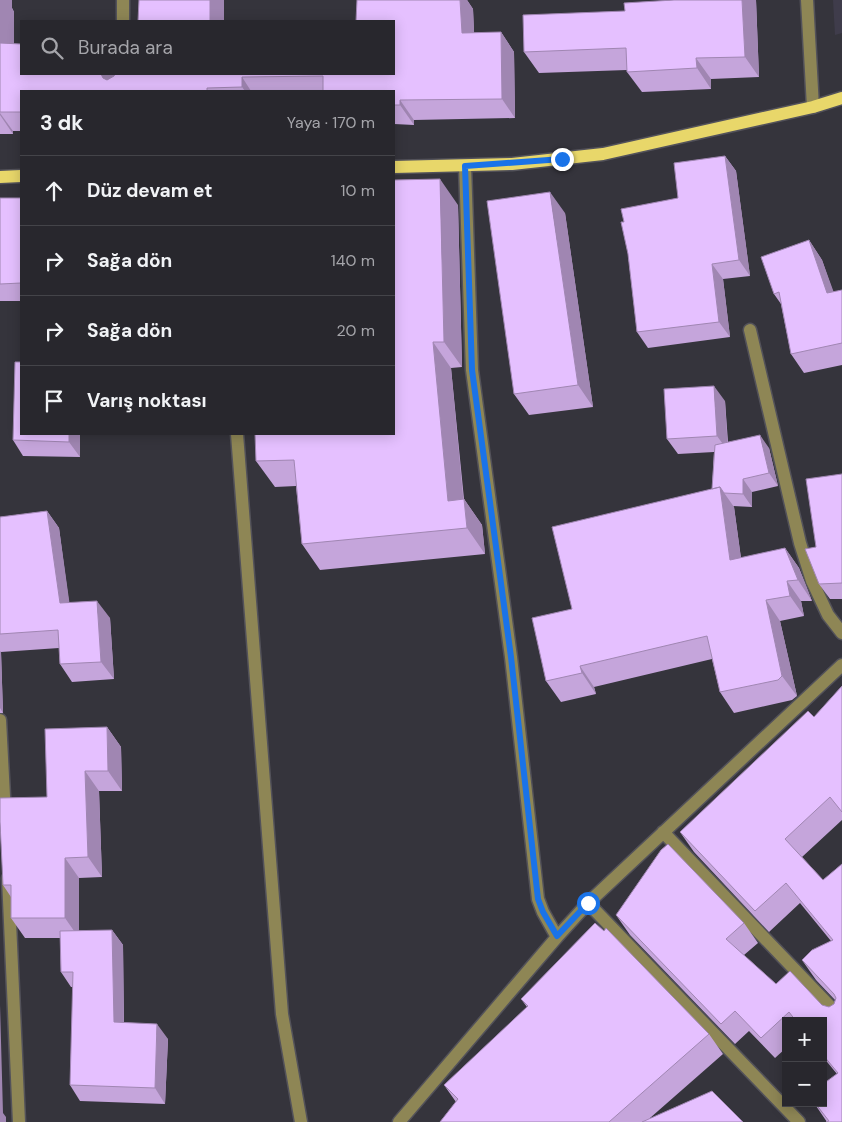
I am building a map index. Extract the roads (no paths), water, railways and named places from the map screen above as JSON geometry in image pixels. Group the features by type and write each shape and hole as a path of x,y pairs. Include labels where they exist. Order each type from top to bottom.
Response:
{"main road":[{"path":"395,167 512,164 604,154 813,107 842,98"},
{"path":"0,177 20,176"}],"street":[{"path":"123,0 123,20"},
{"path":"806,0 813,107"},
{"path":"465,166 472,370 511,657 538,899 557,936"},
{"path":"750,330 800,543 812,581 828,615 842,633"},
{"path":"237,435 282,1014 301,1122"},
{"path":"399,1122 557,936 588,903 842,665"},
{"path":"0,720 5,827"},
{"path":"663,832 842,1019"},
{"path":"7,866 19,1122"},
{"path":"588,903 799,1122"}]}
